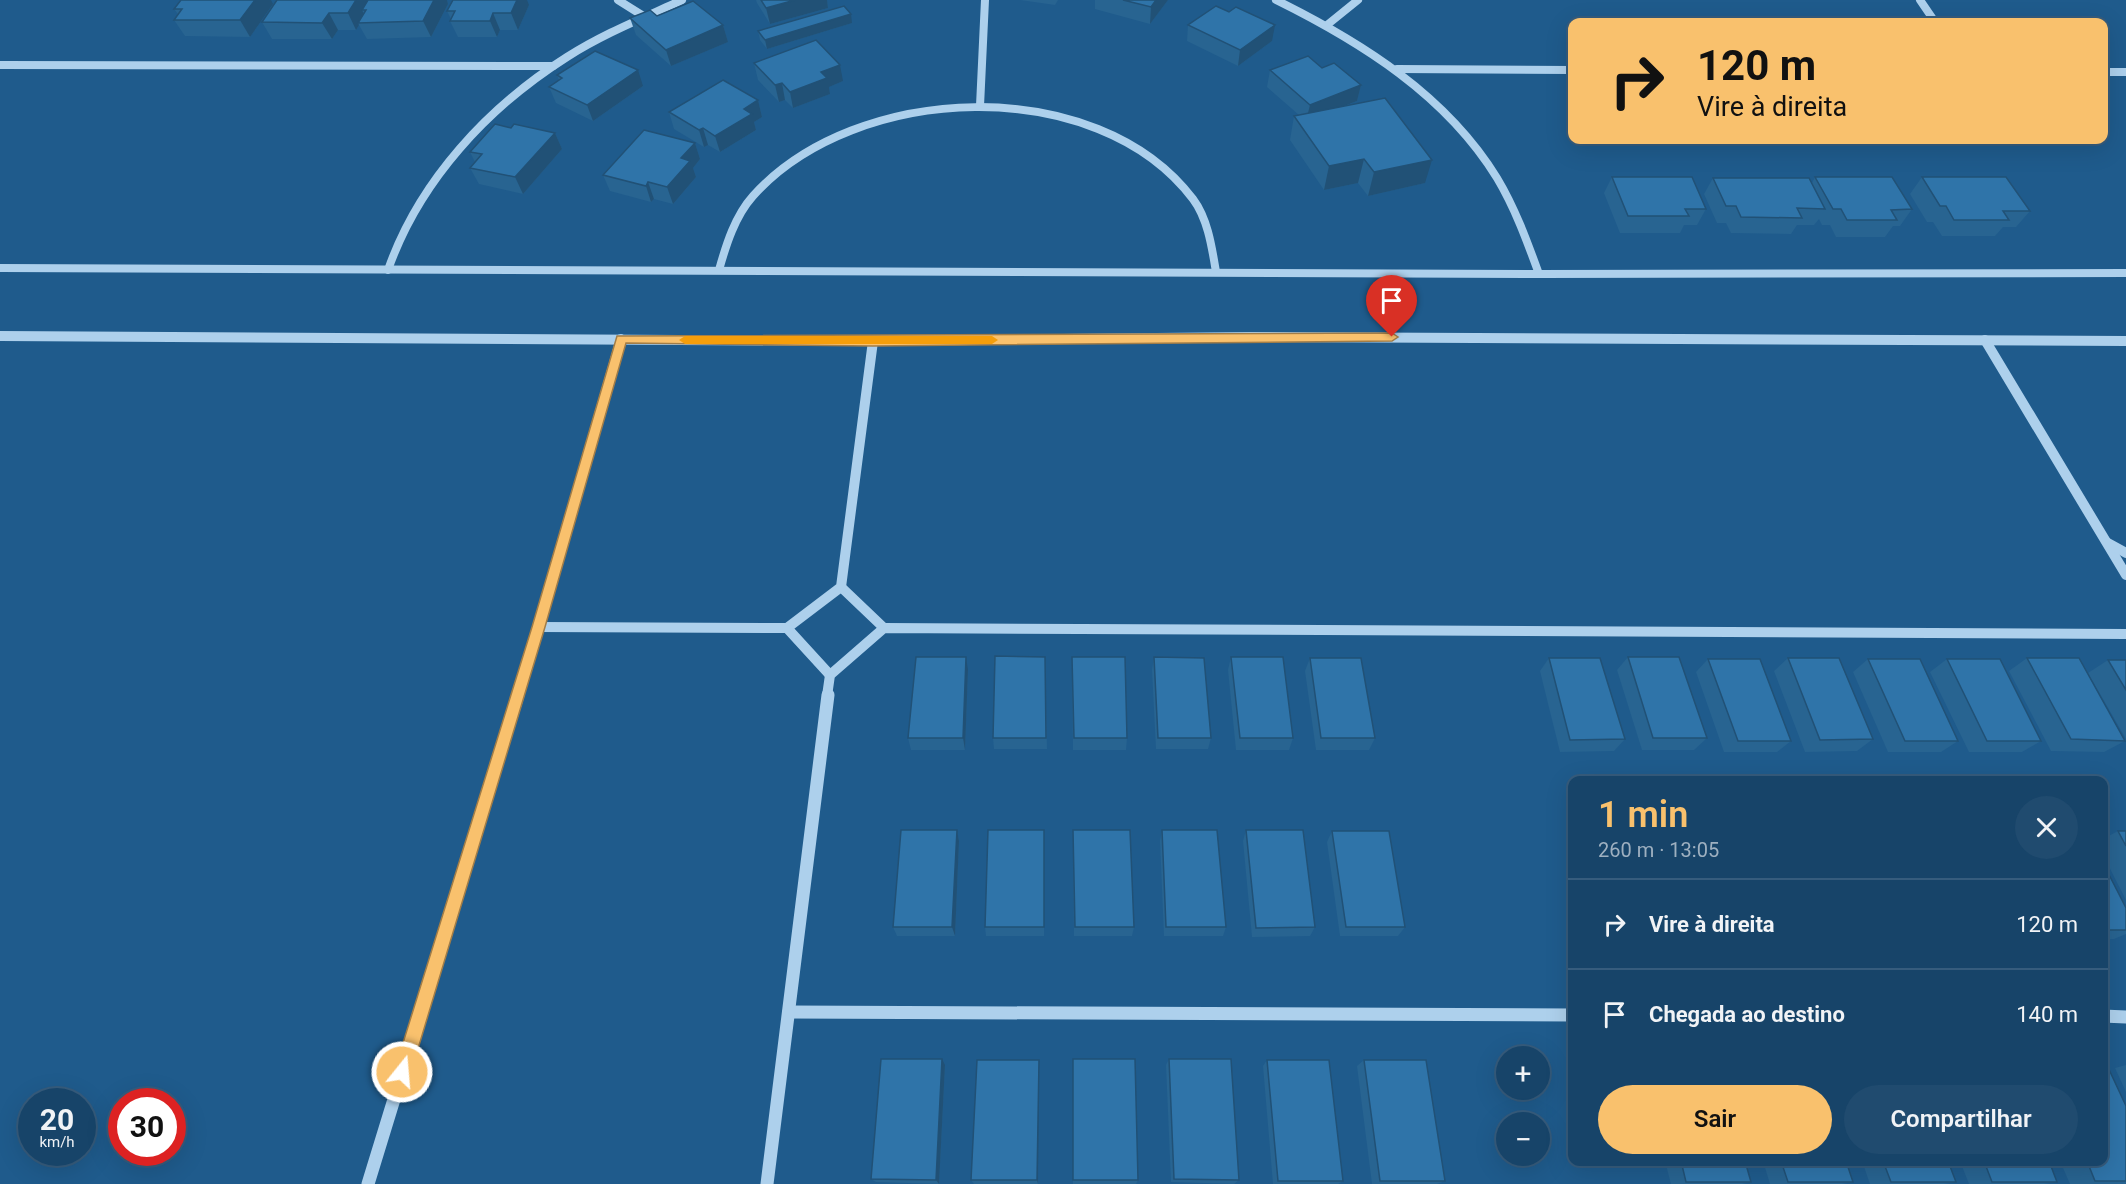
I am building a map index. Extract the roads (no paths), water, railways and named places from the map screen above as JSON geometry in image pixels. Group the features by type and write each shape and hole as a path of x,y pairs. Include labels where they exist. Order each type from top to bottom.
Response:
{"street":[{"path":"618,0 645,17"},
{"path":"388,270 405,227 444,167 494,114 553,66 617,30 682,0"},
{"path":"980,106 985,0"},
{"path":"1276,0 1327,25 1397,69 1451,118 1490,168 1520,224 1539,274"},
{"path":"1327,25 1358,0"},
{"path":"1920,0 1932,18"},
{"path":"0,65 553,66"},
{"path":"1397,69 1568,70"},
{"path":"2123,72 2126,80"},
{"path":"719,270 736,220 754,195 777,172 804,152 835,136 878,120 942,108 980,106 1045,113 1088,124 1120,138 1148,155 1173,175 1192,198 1205,222 1216,272"},
{"path":"0,268 1539,274 2126,273"},
{"path":"0,336 873,341 1250,337 2126,341"},
{"path":"368,1184 538,627 621,339"},
{"path":"1985,340 2126,574"},
{"path":"538,627 787,628 842,587 873,341"},
{"path":"2108,543 2126,553"},
{"path":"842,587 884,628"},
{"path":"787,628 831,675"},
{"path":"767,1184 831,675 884,628 2126,634"},
{"path":"789,1012 1568,1015"},
{"path":"2108,1017 2126,1017"}]}
